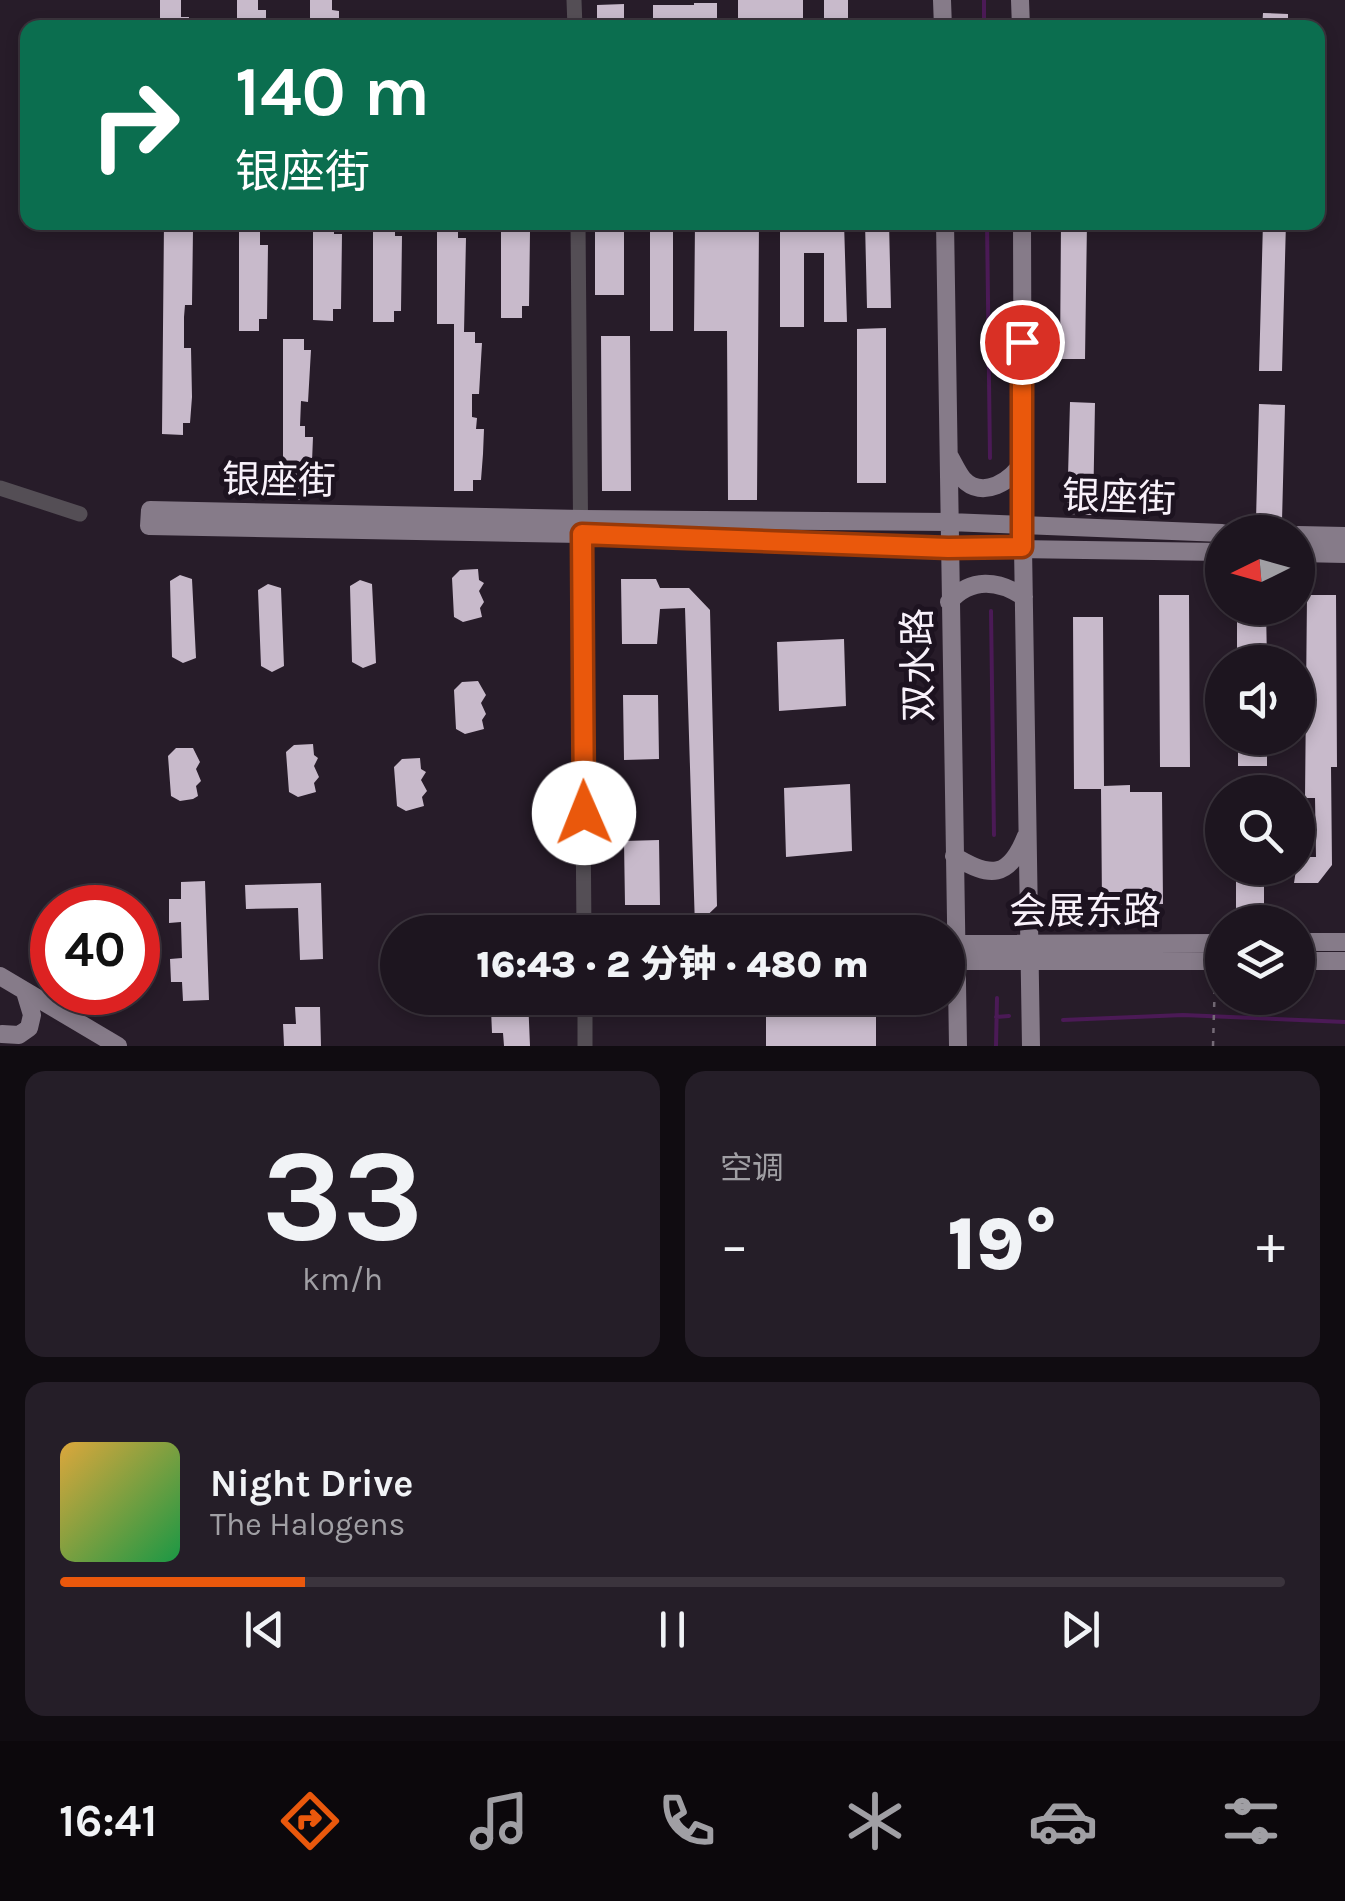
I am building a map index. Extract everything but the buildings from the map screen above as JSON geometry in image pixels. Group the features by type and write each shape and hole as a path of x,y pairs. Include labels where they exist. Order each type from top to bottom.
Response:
{"main road":[{"name":"双水路","path":"945,230 953,915"},
{"path":"1022,230 1022,547 1031,1046"},
{"path":"948,453 964,481 978,488 998,486 1016,474 1023,460"},
{"name":"银座街","path":"1205,531 949,522 582,527 149,526 150,510 582,527 948,548 1205,552"},
{"path":"1315,535 1345,536"},
{"path":"1315,553 1345,554"},
{"path":"949,602 959,590 973,583 1004,584 1024,597"},
{"path":"954,856 985,873 1002,870 1015,860 1030,827"},
{"path":"1315,942 1345,942"},
{"name":"会展东路","path":"965,952 1205,944"},
{"name":"会展东路","path":"1030,952 1205,960"},
{"path":"1315,961 1345,961"},
{"path":"965,978 983,966 1007,970 1021,980 1031,1001"},
{"path":"0,976 94,1039 118,1046"},
{"path":"1,1033 18,1035 29,1028 32,1015 25,992"},
{"name":"双水路","path":"958,1015 958,1046"},
{"path":"1,1033 18,1046"}],"street":[{"path":"578,230 584,915"},
{"path":"0,488 80,514"},
{"path":"585,1015 585,1046"}],"path":[{"path":"1213,1046 1214,1015"}],"waterway":[{"path":"984,0 984,20"},
{"path":"987,230 990,458"},
{"path":"991,611 994,835"},
{"path":"996,1046 997,998"},
{"path":"1063,1020 1183,1015 1345,1022"},
{"path":"996,1017 1009,1016"}],"route":[{"path":"584,813 582,534 948,548 1022,547 1022,342"}]}
